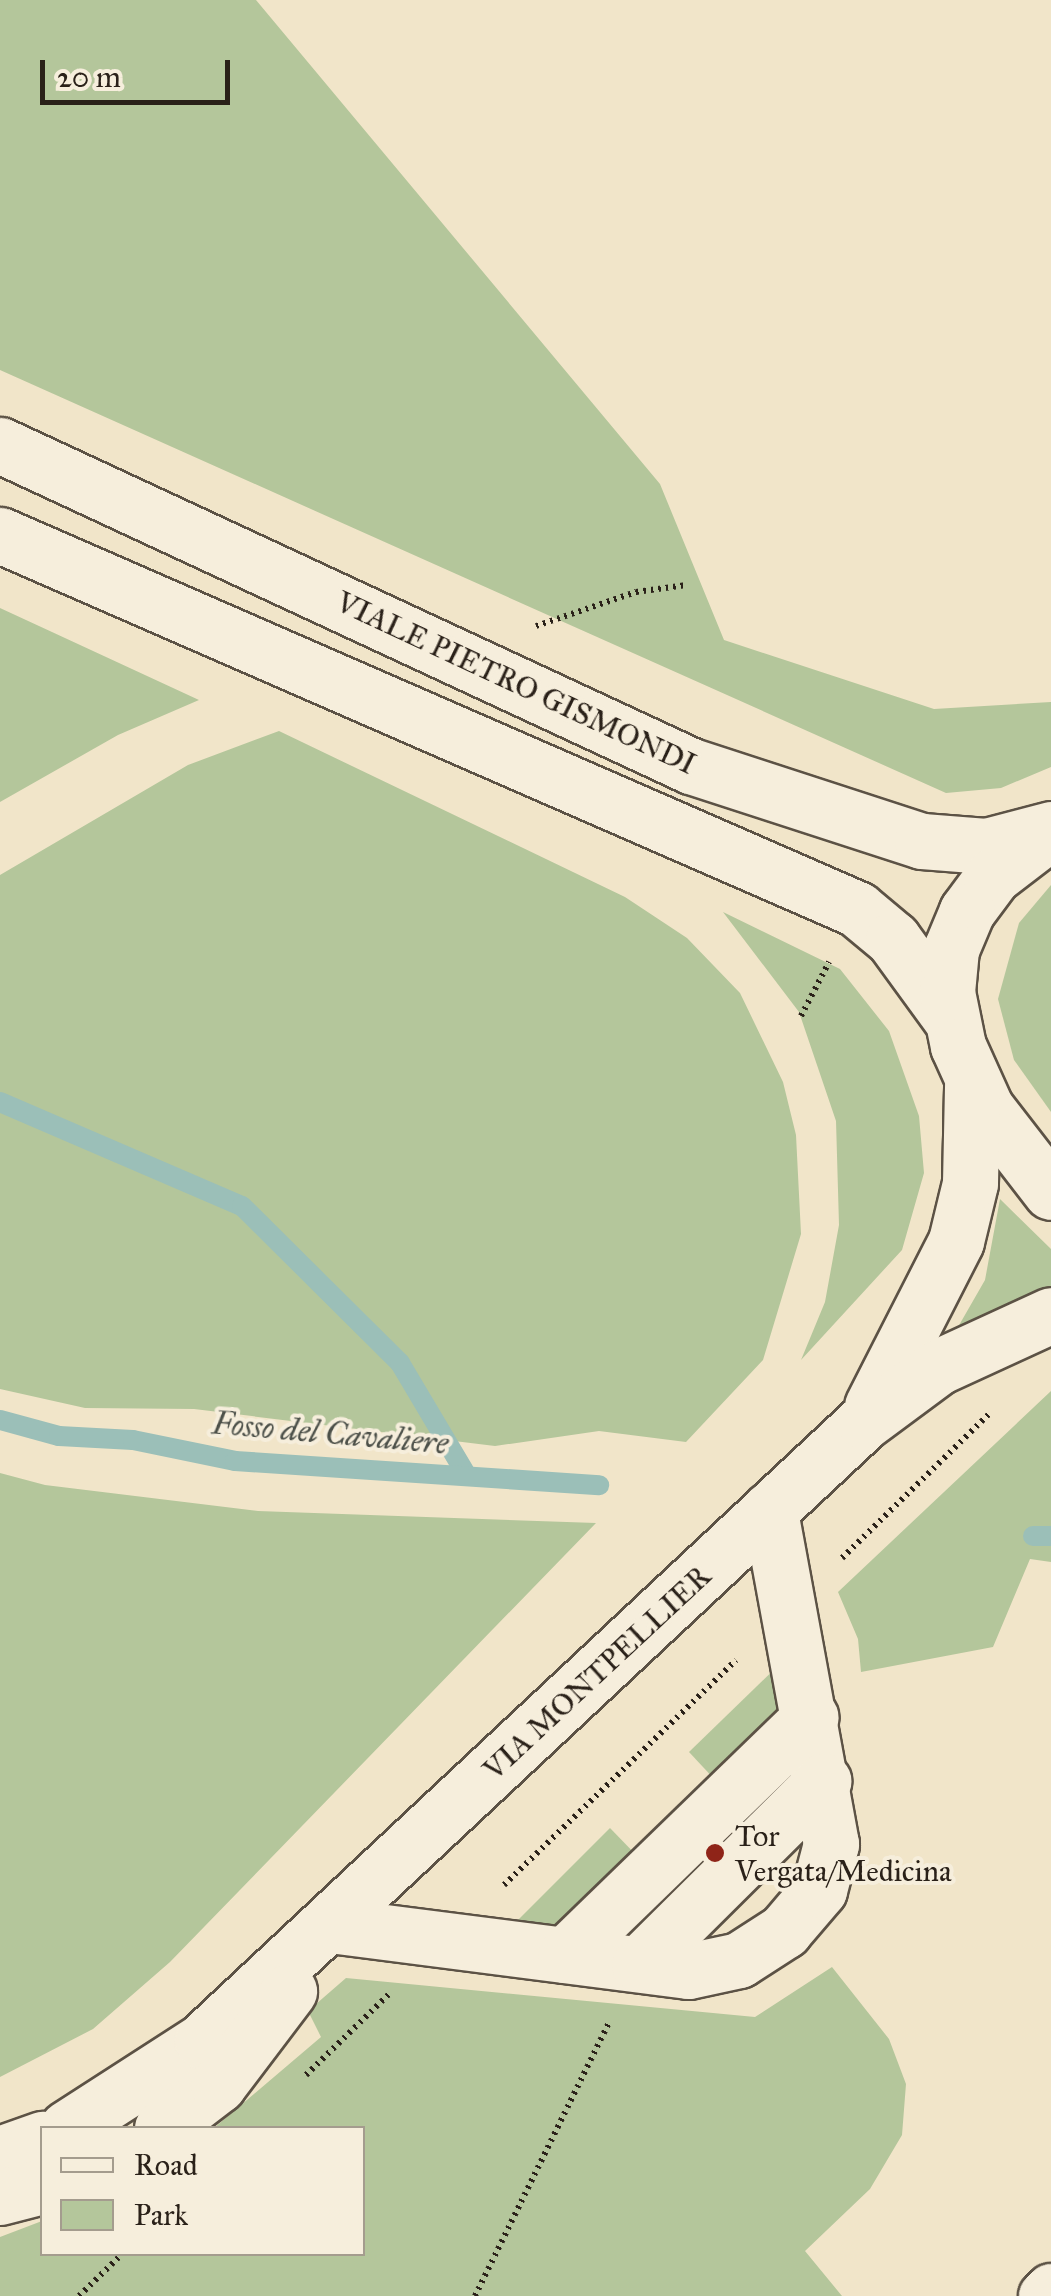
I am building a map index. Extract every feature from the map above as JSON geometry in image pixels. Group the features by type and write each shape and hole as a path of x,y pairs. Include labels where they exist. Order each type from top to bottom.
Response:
{"street":[{"name":"VIALE PIETRO GISMONDI","path":"0,445 691,766 922,841 986,846 1051,831"},
{"path":"0,534 857,909 902,950 949,1016 972,1082 1003,1134 1051,1192"},
{"path":"949,1016 947,968 967,911 993,876 1051,831"},
{"name":"VIA MONTPELLIER","path":"864,1422 956,1241 970,1182 972,1082"},
{"name":"VIA MONTPELLIER","path":"70,2126 202,2040 330,1925 864,1422 938,1367 1051,1315"},
{"path":"330,1925 712,1970 760,1950 806,1910 829,1864 822,1782 770,1510"},
{"path":"566,1955 812,1717"},
{"path":"632,1963 822,1782"},
{"name":"VIA MONTPELLIER","path":"164,2126 240,2060 330,1925"},
{"path":"0,2154 40,2141"},
{"path":"0,2196 40,2186"}],"path":[{"path":"525,630 636,592 688,585"},
{"path":"801,1016 830,961"},
{"path":"300,2081 446,1939"},
{"path":"475,2296 611,2019 632,1963"},
{"path":"79,2296 120,2256"}],"green space":[{"path":"0,0 256,0 660,484 724,640 934,709 1051,702 1051,767 1001,788 946,793 0,370"},
{"path":"0,608 199,700 118,735 0,802"},
{"path":"279,731 625,897 687,938 740,993 783,1082 796,1135 801,1234 763,1360 686,1442 599,1431 495,1446 194,1409 85,1408 0,1389 0,875 188,765"},
{"path":"1051,885 1051,1112 1014,1060 998,999 1019,923"},
{"path":"723,912 840,969 889,1031 919,1116 924,1173 902,1250 801,1360 825,1302 839,1225 836,1121 799,1012"},
{"path":"1000,1199 1051,1249 1051,1292 991,1311 954,1334 985,1280"},
{"path":"1051,1391 1051,1562 1030,1559 993,1647 861,1672 858,1639 838,1592"},
{"path":"0,1473 45,1485 258,1511 596,1523 170,1962 93,2029 0,2077"},
{"path":"784,1660 777,1720 717,1782 689,1752"},
{"path":"610,1828 640,1859 575,1916 551,1927 516,1922"},
{"path":"832,1967 889,2039 906,2084 902,2135 870,2189 805,2251 842,2296 0,2296 0,2237 40,2222 40,2256 365,2256 365,2126 216,2126 321,2037 308,2011 346,1978 755,2017"}],"waterway":[{"path":"0,1102 242,1206 400,1363 467,1476"},
{"name":"Fosso del Cavaliere","path":"0,1420 59,1436 133,1440 235,1461 599,1485"},
{"name":"Fosso del Cavaliere","path":"1033,1536 1051,1536"}],"place":[{"name":"Tor Vergata/Medicina","path":"715,1853"}]}
